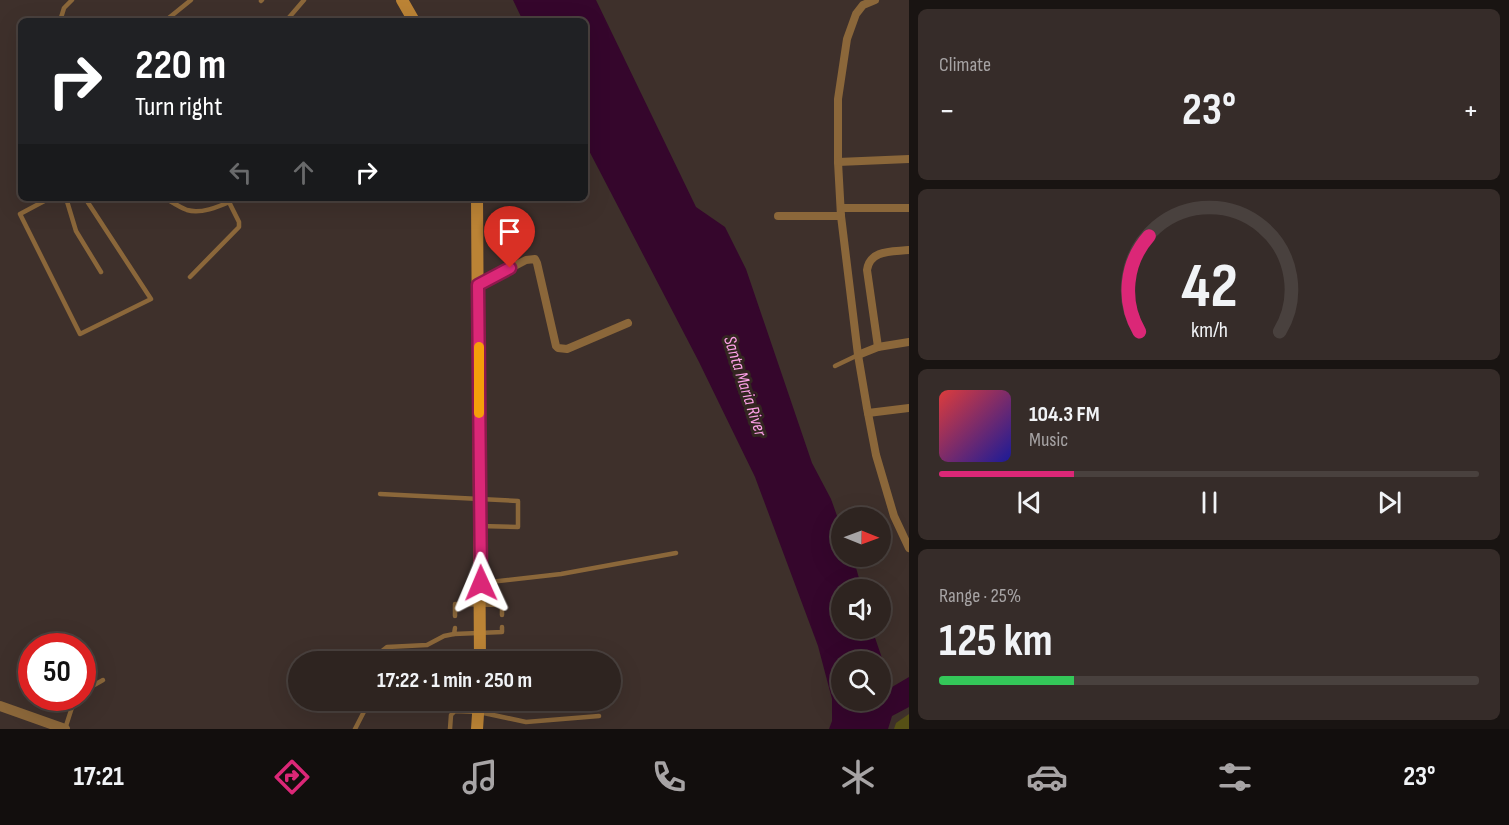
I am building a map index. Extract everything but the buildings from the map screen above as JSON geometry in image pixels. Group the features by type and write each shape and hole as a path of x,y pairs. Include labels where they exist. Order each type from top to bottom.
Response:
{"main road":[{"path":"402,0 412,18"},
{"path":"477,201 480,651"},
{"path":"477,729 479,711"}],"street":[{"path":"875,0 863,5 856,14 848,39 838,99 841,212 858,355 876,455 894,516 909,548"},
{"path":"838,162 909,159"},
{"path":"778,216 909,208"},
{"path":"878,347 867,270 868,262 873,256 879,254 909,250"},
{"path":"478,285 526,260 535,259 558,348 567,349 628,323"},
{"path":"858,355 878,347 909,342"},
{"path":"868,413 909,408"},
{"path":"0,706 65,729"}],"lane":[{"path":"61,18 64,8 72,0"},
{"path":"169,18 190,0"},
{"path":"289,18 303,1"},
{"path":"44,201 20,214 80,334 151,299 87,201"},
{"path":"67,201 76,231 101,272"},
{"path":"170,201 186,210 195,211 229,202 239,222 237,230 190,277"},
{"path":"835,366 858,355"},
{"path":"380,494 518,501 518,527 480,526"},
{"path":"481,583 561,574 676,553"},
{"path":"455,616 455,604 502,605 502,615"},
{"path":"382,651 384,648 427,645 454,631 502,632 502,627"},
{"path":"96,685 103,681"},
{"path":"65,729 71,711"},
{"path":"355,729 364,711"},
{"path":"450,729 453,712 457,711"},
{"path":"494,711 526,722 599,716"}],"shaded area":[{"path":"909,714 909,729 894,729 896,723"}],"water":[{"name":"Santa Maria River","path":"513,0 596,0 696,207 725,227 746,269 812,463 834,507 831,507 831,567 856,567 859,579 831,579 831,639 875,639 880,651 831,651 831,695 818,646 755,477 699,362 588,149 588,18 522,18"},
{"path":"909,677 909,707 892,716 888,729 829,729 832,711 891,711 891,684 892,687"}],"slow traffic":[{"path":"479,347 479,413"}],"route":[{"path":"481,583 478,285 510,268"}]}
